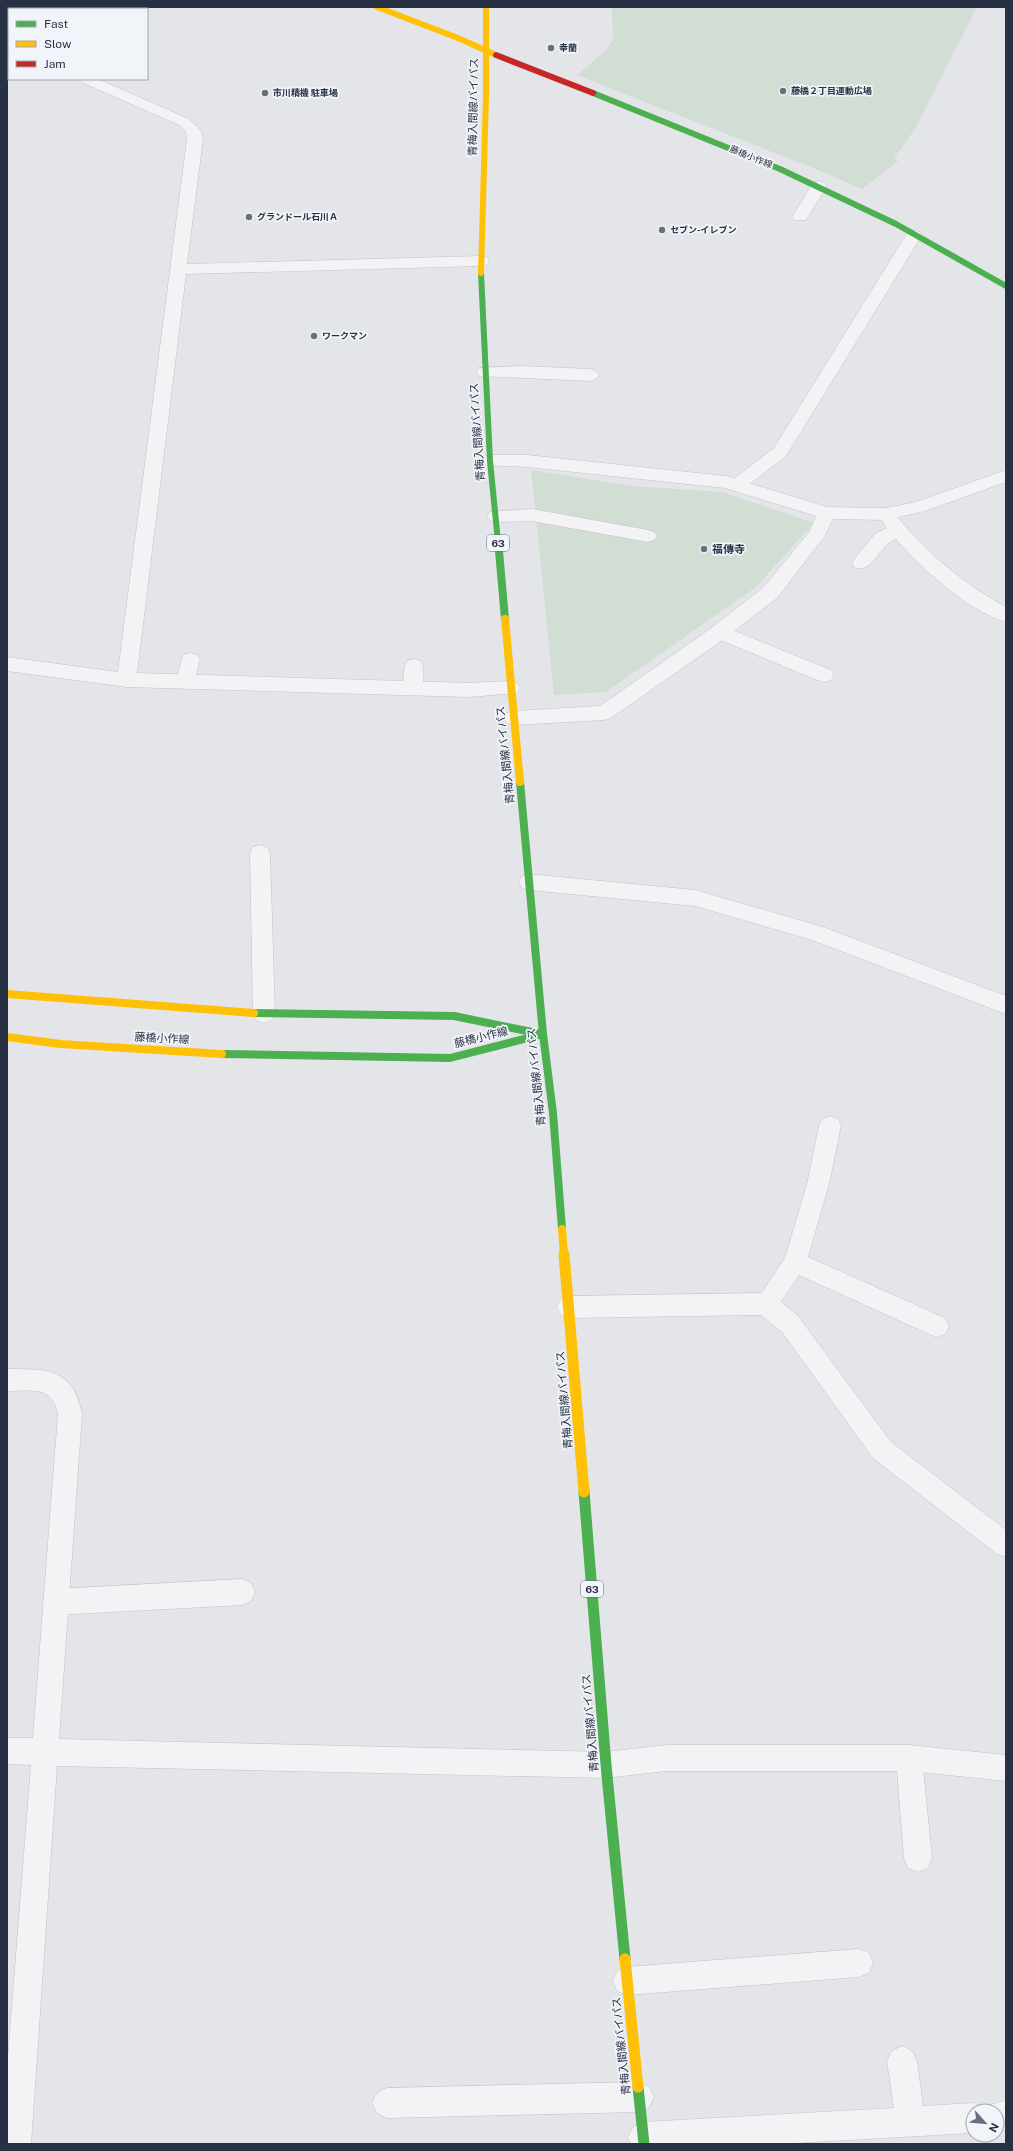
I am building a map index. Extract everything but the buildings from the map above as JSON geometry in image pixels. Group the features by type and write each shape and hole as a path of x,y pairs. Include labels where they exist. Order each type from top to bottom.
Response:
{"main road":[{"name":"藤橋小作線","path":"377,7 534,72 675,126 819,186 914,235 1006,286"},
{"name":"青梅入間線バイパス","path":"486,7 481,262 490,461 543,1034 553,1113 606,1765 643,2140"},
{"name":"藤橋小作線","path":"7,994 264,1014 454,1016 543,1034"},
{"name":"藤橋小作線","path":"7,1037 61,1044 244,1055 450,1058 543,1034"}],"street":[{"path":"88,80 177,118 184,122 193,131 195,139 128,680"},
{"path":"800,217 819,186"},
{"path":"737,485 759,470 780,452 914,235"},
{"path":"180,269 481,262"},
{"path":"485,372 522,371 590,375"},
{"path":"490,461 527,461 737,485 826,513 886,514 919,507 1006,476"},
{"path":"514,718 604,713 720,632 770,593 818,533 826,513"},
{"path":"886,514 926,562 951,582 1006,615"},
{"path":"496,516 532,515 648,536"},
{"path":"861,563 882,537 899,531"},
{"path":"720,632 824,675"},
{"path":"186,682 190,660"},
{"path":"7,664 128,680 469,690 510,688"},
{"path":"412,688 414,666"},
{"path":"260,853 264,1014"},
{"path":"529,882 695,898 816,933 1006,1005"},
{"path":"766,1304 796,1262 818,1184 830,1126"},
{"path":"796,1262 937,1326"},
{"path":"569,1307 766,1304 790,1324 882,1450 1006,1545"},
{"path":"7,1380 46,1381 58,1388 68,1399 70,1414 16,2144"},
{"path":"56,1602 242,1592"},
{"path":"7,1751 606,1765 666,1758 909,1758 1006,1768"},
{"path":"909,1758 918,1858"},
{"path":"627,1981 859,1963"},
{"path":"902,2061 910,2122"},
{"path":"387,2103 639,2097"},
{"path":"643,2140 965,2119"}],"shaded area":[{"name":"藤橋２丁目運動広場","path":"612,7 977,7 915,129 894,158 898,161 862,189 818,170 577,75 606,50 613,41"},
{"path":"531,470 631,486 722,492 814,523 756,587 606,692 554,695"}],"traffic: fast":[{"path":"593,93 780,169 896,224 1006,286"},
{"path":"481,273 490,461 505,619"},
{"path":"520,782 543,1034 553,1113 562,1229"},
{"path":"254,1013 454,1016 537,1033"},
{"path":"222,1054 450,1058 543,1034"},
{"path":"584,1492 606,1765 625,1959"},
{"path":"638,2087 644,2144"}],"traffic: slow":[{"path":"377,7 458,38 496,55"},
{"path":"481,273 486,96 486,7"},
{"path":"505,619 520,782"},
{"path":"7,994 254,1013"},
{"path":"7,1037 61,1044 222,1054"},
{"path":"562,1229 584,1492"},
{"path":"625,1959 638,2087"}],"traffic: jam":[{"path":"496,55 593,93"}],"place":[{"name":"幸蘭","path":"551,48"},
{"name":"藤橋２丁目運動広場","path":"783,91"},
{"name":"市川精機 駐車場","path":"265,93"},
{"name":"グランドール石川Ａ","path":"249,217"},
{"name":"セブン-イレブン","path":"662,230"},
{"name":"ワークマン","path":"314,336"},
{"name":"福傳寺","path":"704,549"}]}
